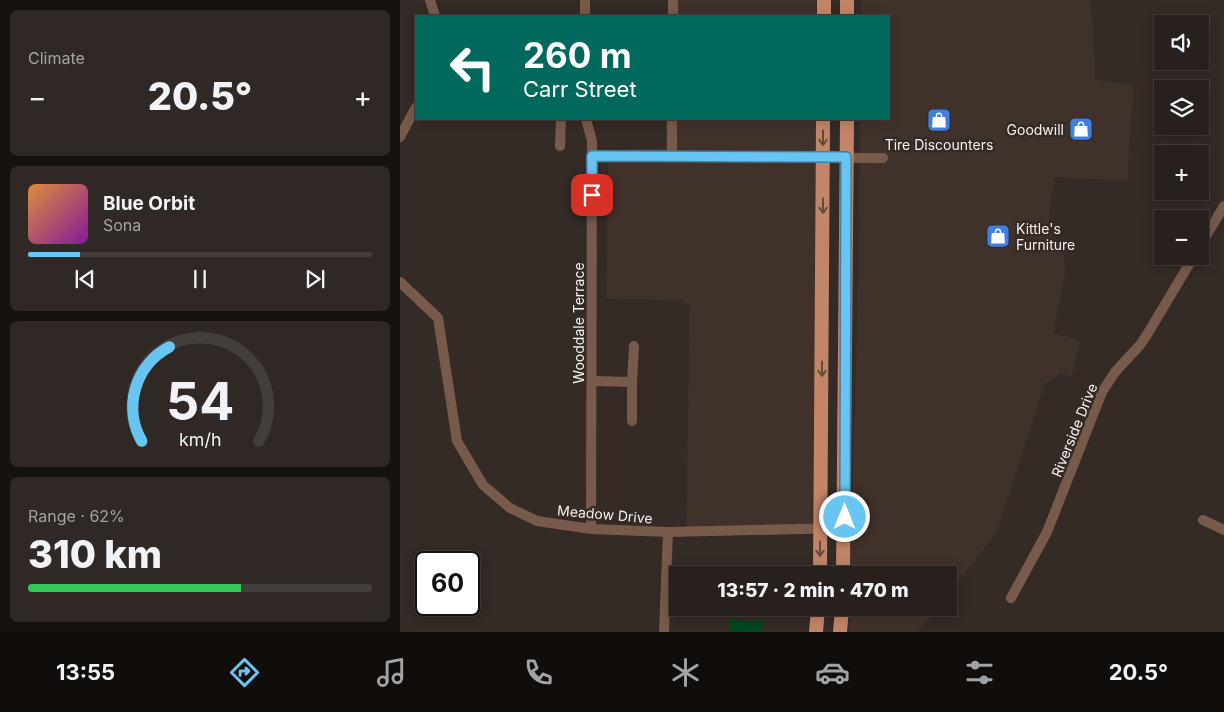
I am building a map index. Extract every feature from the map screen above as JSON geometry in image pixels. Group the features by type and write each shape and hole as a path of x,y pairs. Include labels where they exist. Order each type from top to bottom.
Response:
{"main road":[{"path":"824,0 824,15"},
{"path":"847,0 847,15"},
{"path":"820,566 823,120"},
{"path":"844,566 846,120"},
{"path":"816,632 817,616"},
{"path":"840,632 841,616"}],"street":[{"path":"430,0 435,15"},
{"path":"585,0 585,15"},
{"path":"673,0 673,15"},
{"path":"400,137 415,109"},
{"path":"560,120 560,146"},
{"name":"Wooddale Terrace","path":"586,120 592,141 590,529"},
{"path":"672,120 672,157"},
{"path":"592,156 883,158"},
{"path":"1209,231 1224,206"},
{"name":"Riverside Drive","path":"1011,598 1047,532 1102,392 1115,372 1140,345 1189,265"},
{"name":"Meadow Drive","path":"400,282 438,318 457,441 483,485 510,508 537,521 590,529 668,532 845,528"},
{"path":"632,421 634,346"},
{"path":"592,381 632,382"},
{"path":"1203,520 1224,530"},
{"path":"664,632 668,532"}],"shaded area":[{"path":"668,0 816,0 816,15 667,15"},
{"path":"861,0 1091,0 1095,79 1134,84 1127,181 1054,177 1048,231 1061,244 1066,270 1053,333 1080,340 1072,376 1060,374 1045,383 997,532 957,583 957,566 850,566 859,256 860,120 890,120 890,15 861,15"},
{"path":"666,120 816,120 813,524 686,529 690,306 682,300 606,299 608,165 613,150 665,148"},
{"path":"850,616 931,616 918,632 849,632"}],"green space":[{"path":"730,620 763,621 762,632 729,632"}],"place":[{"name":"Tire Discounters","path":"939,120"},
{"name":"Goodwill","path":"1081,129"},
{"name":"Kittle's Furniture","path":"998,236"}],"route":[{"path":"592,195 592,156 846,157 845,517"}]}
